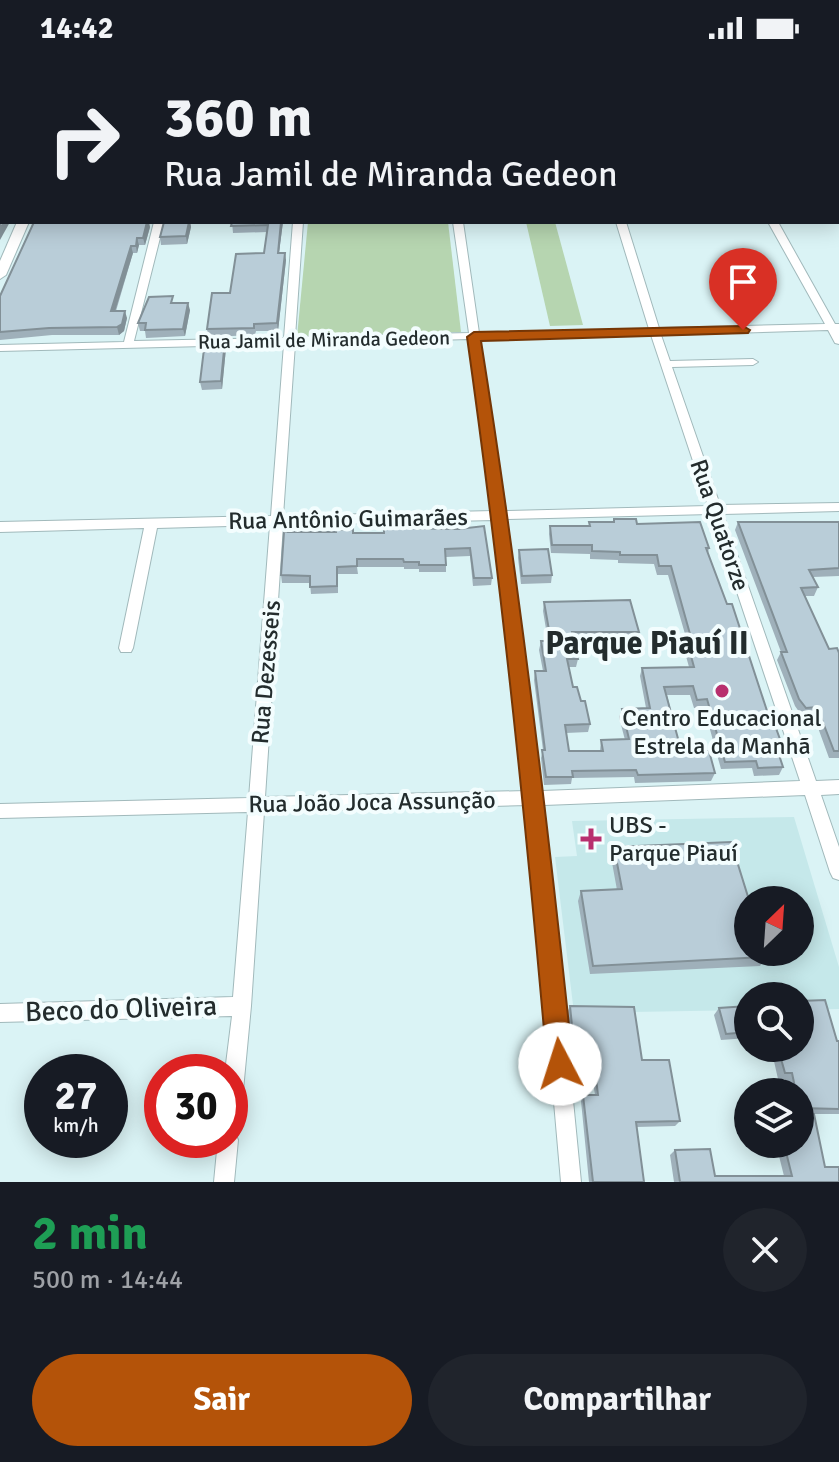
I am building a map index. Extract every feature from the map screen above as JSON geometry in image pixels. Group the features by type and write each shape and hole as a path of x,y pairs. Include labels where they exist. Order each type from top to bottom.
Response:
{"street":[{"path":"0,275 22,224"},
{"path":"128,345 158,224"},
{"name":"Rua Dezesseis","path":"237,1054 254,806 279,521 298,224"},
{"path":"458,224 500,516 535,798 571,1182"},
{"name":"Rua Quatorze","path":"622,224 665,364 813,788 839,872"},
{"path":"774,224 835,327 839,341"},
{"name":"Rua Jamil de Miranda Gedeon","path":"0,348 835,327"},
{"path":"665,364 753,362"},
{"name":"Rua Antônio Guimarães","path":"0,527 839,507"},
{"path":"126,648 151,524"},
{"name":"Rua João Joca Assunção","path":"0,811 839,787"},
{"name":"Beco do Oliveira","path":"0,1013 242,1006"},
{"path":"224,1182 226,1158"}],"shaded area":[{"path":"794,817 839,967 839,1009 814,1010 814,982 734,982 734,1010 574,1013 555,857 577,856 572,821"}],"green space":[{"path":"308,224 448,224 461,332 297,337"},
{"path":"526,224 556,224 583,325 550,326"}],"building":[{"path":"33,224 146,224 143,238 137,238 136,246 131,246 111,311 125,311 122,324 117,327 0,332 0,296"},
{"path":"163,224 189,224 186,236 160,237"},
{"path":"281,224 278,253 285,253 277,323 254,324 254,328 207,329 212,293 230,293 236,254 264,253 268,225 231,226"},
{"path":"173,296 171,303 188,303 183,329 145,330 146,323 138,323 149,297"},
{"path":"225,340 221,381 200,382 205,341"},
{"path":"614,519 636,519 637,524 700,522 709,548 706,548 727,604 732,604 770,720 773,720 781,742 775,743 783,767 758,768 756,761 725,762 707,699 697,700 693,686 664,687 680,746 688,746 689,751 709,751 715,773 638,775 636,770 572,771 573,777 546,777 535,671 546,671 541,641 551,641 544,602 630,600 639,632 572,632 578,659 567,659 573,687 577,687 581,701 585,701 590,724 565,725 569,751 603,751 601,740 629,739 622,709 650,708 642,668 694,667 685,634 690,634 671,566 659,566 657,555 592,551 592,545 552,545 550,526 590,526 589,522 614,522"},
{"path":"738,522 839,522 839,568 809,570 818,587 801,588 829,649 837,648 839,653 839,751 834,751 817,707 806,708 799,699 781,652 787,652"},
{"path":"484,526 492,578 474,578 470,548 445,549 446,565 419,565 419,562 404,562 403,559 357,559 357,566 337,567 337,586 310,587 310,576 281,575 284,532 353,529 353,533 384,533 384,528 459,529"},
{"path":"548,549 552,575 522,576 519,550"},
{"path":"731,842 745,886 734,886 734,959 593,966 581,891 622,889 614,847"},
{"path":"814,1000 825,1000 839,1041 839,1109 814,1108 814,1078 793,1078 792,1073 785,1073 782,1062 814,1062"},
{"path":"570,1006 634,1007 642,1060 669,1060 680,1121 636,1122 644,1182 593,1182 583,1095 598,1095 593,1055 575,1055"},
{"path":"734,1007 734,1033 726,1034 719,1008"},
{"path":"814,1114 825,1167 839,1167 839,1182 680,1182 675,1150 710,1149 715,1176 792,1176 788,1158 814,1158"}],"place":[{"name":"Centro Educacional Estrela da Manhã","path":"722,691"},
{"name":"UBS - Parque Piauí","path":"591,839"}],"district":[{"name":"Parque Piauí II","path":"647,643"}],"route":[{"path":"560,1064 535,798 474,337 743,330"}]}
